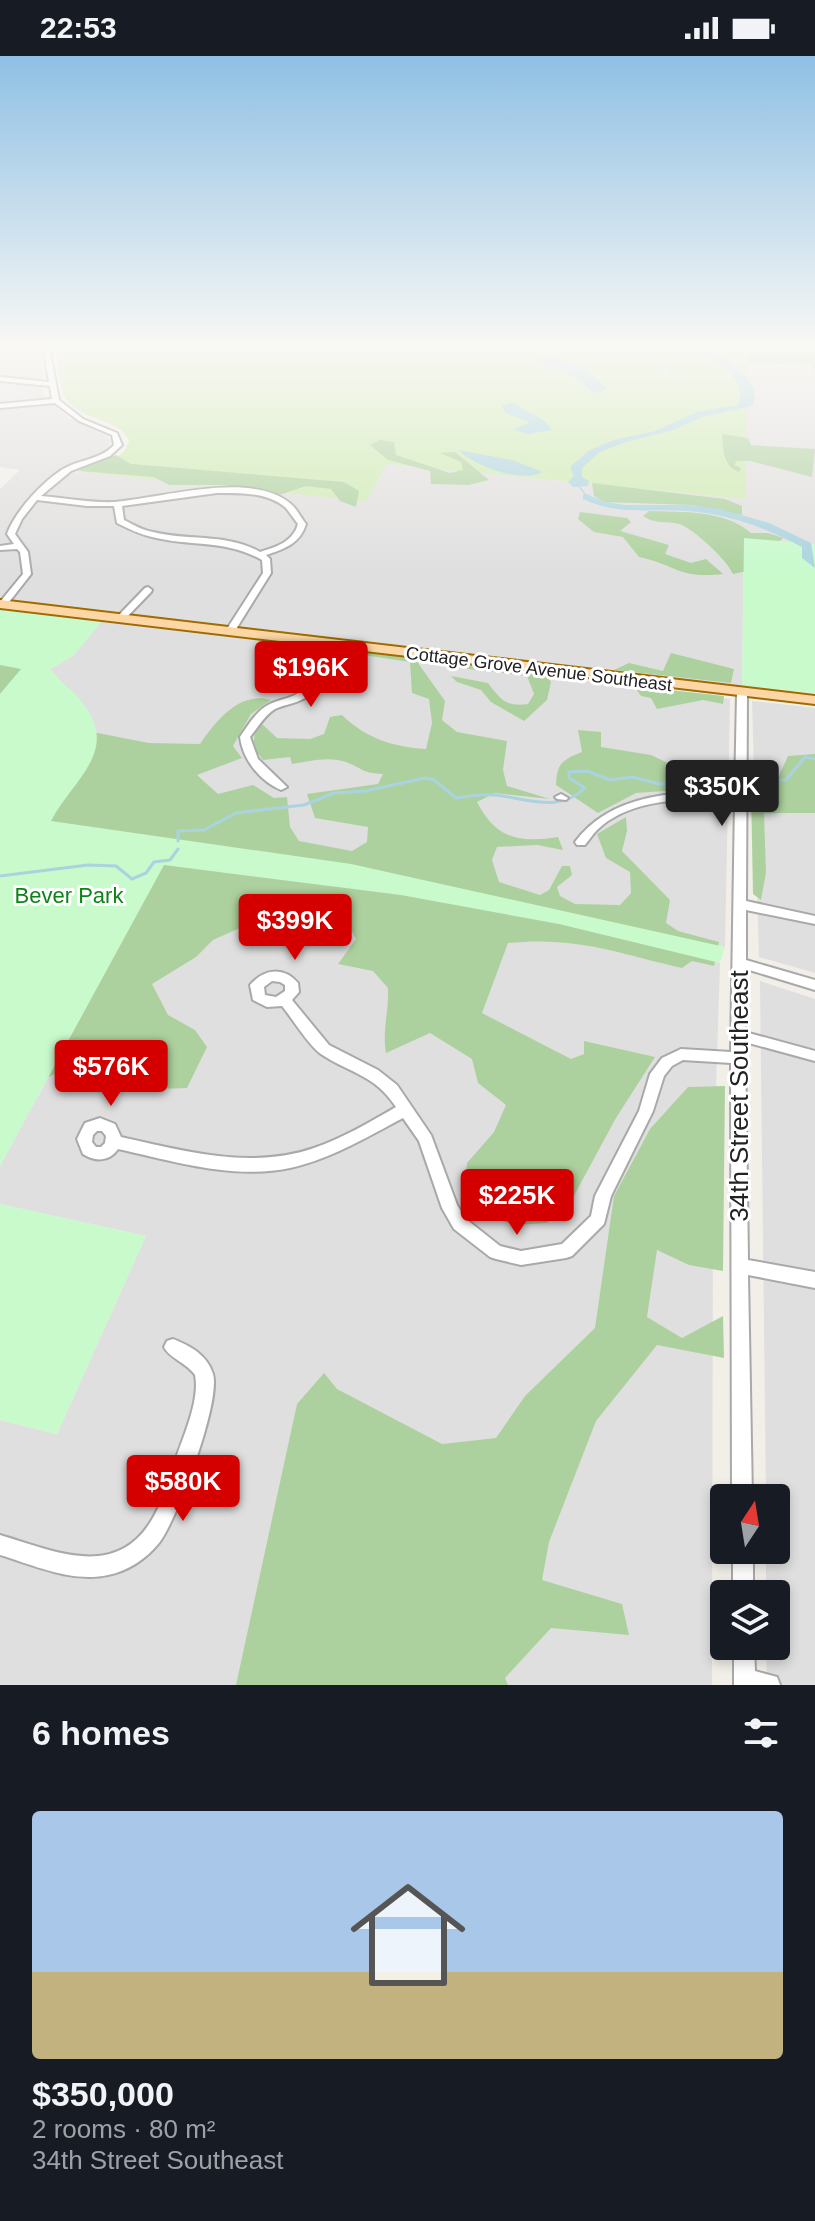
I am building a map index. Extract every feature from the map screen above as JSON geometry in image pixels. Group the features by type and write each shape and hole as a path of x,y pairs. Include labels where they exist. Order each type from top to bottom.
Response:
{"main road":[{"name":"Cottage Grove Avenue Southeast","path":"2,604 811,700"}],"street":[{"path":"2,604 27,574 27,561 12,536 16,519 68,469 106,456 118,445 115,434 86,422"},
{"path":"37,498 118,504 181,492 217,490 273,499 295,513 301,530 290,542 259,555"},
{"path":"118,504 120,521 143,534 234,545 259,555 268,565 267,573 230,632"},
{"path":"0,540 12,536"},
{"path":"0,548 19,546"},
{"path":"121,618 148,590"},
{"path":"281,787 253,763 246,749 245,737 262,715 273,706 299,697 318,677 322,667 321,657 300,640"},
{"name":"34th Street Southeast","path":"742,694 738,797 742,1484"},
{"path":"581,842 587,831 650,800 705,794 738,797"},
{"path":"739,904 815,920"},
{"path":"738,962 815,985"},
{"path":"284,999 324,1049 373,1074 392,1089 426,1139 450,1208 460,1224 496,1252 521,1258 545,1257 566,1251 598,1219 603,1196 646,1111 657,1074 667,1062 681,1054 698,1053 738,1058"},
{"path":"738,1035 815,1056"},
{"path":"114,1142 208,1161 265,1164 310,1156 406,1109"},
{"path":"739,1266 815,1280"},
{"path":"0,1545 86,1568 117,1563 142,1549 160,1523 202,1407 205,1380 197,1360 173,1347"},
{"path":"744,1660 744,1682 769,1685"}],"shaded area":[{"path":"0,422 77,422 107,436 111,442 107,450 68,465 59,473 387,464 744,499 746,422 815,422 815,544 744,538 742,687 0,599 0,489 20,470 0,467"},
{"path":"101,622 296,645 316,666 313,677 324,679 330,663 320,647 730,699 725,947 371,868 50,820 62,683 50,669 74,655"},
{"path":"752,701 815,708 815,973 759,957"},
{"path":"164,865 559,924 720,963 713,1183 712,1484 710,1484 712,1685 0,1685 0,1420 57,1434 146,1236 0,1204 0,1166"},
{"path":"760,981 815,999 815,1685 767,1685 766,1660 790,1660 790,1580 766,1580 766,1564 790,1564 790,1484 766,1484"}],"green space":[{"path":"105,422 747,422 745,499 387,464 366,501 72,471 98,465 121,454 129,440 115,426"},
{"path":"722,434 748,438 751,445 815,449 812,477 750,461 737,461 734,465 741,468 739,472 727,461"},
{"path":"380,440 394,442 396,455 450,473 463,470 461,462 440,453 455,452 489,480 468,485 431,484 430,471 388,460 370,445"},
{"path":"116,455 131,464 344,482 359,491 356,507 340,501 331,489 306,486 279,495 226,485 169,485 154,477 81,471 79,468"},
{"path":"592,483 725,499 742,506 742,515 691,505 604,502 594,496"},
{"path":"649,511 717,516 741,525 751,533 768,533 783,538 747,571 733,574 701,538 679,524 647,519 643,516"},
{"path":"580,512 627,518 631,522 620,531 669,545 665,554 691,563 706,559 723,574 696,575 639,557 623,537 594,532 578,519"},
{"path":"744,538 815,544 815,693 742,687"},
{"name":"Bever Park","path":"0,610 101,622 74,655 50,669 81,701 97,735 90,764 51,821 351,864 725,947 720,963 559,924 401,895 164,865 0,1166 0,694 21,669 0,665"},
{"name":"Bever Park","path":"0,611 47,666 82,730 149,743 200,744 213,726 239,704 259,698 271,700 251,714 233,746 242,758 197,775 218,794 253,785 274,798 287,797 290,827 299,841 352,851 367,842 368,827 315,818 307,794 378,784 383,774 366,772 333,759 292,764 290,757 263,760 253,747 255,732 262,724 277,738 310,739 324,734 330,717 342,715 360,730 380,740 426,749 432,723 429,699 412,693 410,662 329,650 341,648 413,656 445,701 442,720 457,732 507,741 503,770 507,786 550,799 495,793 477,802 492,824 501,831 520,838 558,837 563,850 537,845 497,847 492,860 499,882 540,895 549,890 562,866 570,866 572,875 557,887 560,896 575,904 620,905 631,893 630,872 606,858 597,834 626,817 627,831 622,851 670,900 666,923 678,931 719,942 714,966 692,961 682,968 576,944 508,943 482,1013 571,1059 584,1054 584,1041 655,1057 616,1118 564,1214 546,1223 516,1225 479,1214 465,1198 467,1163 494,1132 506,1105 478,1083 472,1059 430,1033 386,1053 388,988 373,971 338,964 356,939 348,924 314,913 260,919 213,940 196,957 152,984 168,1015 195,1030 207,1047 187,1088 104,1091 84,1068 61,1071 21,1090 0,1130"},
{"path":"671,653 734,669 731,683 614,670 629,663 663,671"},
{"path":"431,658 546,675 551,682 547,700 524,721 491,702 481,690 457,682 451,676 488,683 505,701 520,705 528,704 534,694 527,676 436,665"},
{"path":"634,686 724,696 723,704 703,700 657,709 651,698 641,696"},
{"path":"578,730 601,732 601,747 651,755 695,776 694,789 636,793 598,813 556,785 562,763 582,752"},
{"path":"815,754 815,813 764,813 766,872 761,900 753,894 751,791 778,778 788,756"},
{"path":"725,1086 723,1271 689,1265 657,1250 647,1317 682,1338 723,1316 724,1358 657,1345 596,1421 549,1542 542,1580 622,1604 629,1635 551,1628 505,1678 508,1685 236,1685 297,1404 324,1373 337,1389 442,1444 496,1438 525,1396 595,1328 614,1196 650,1129 688,1087"},
{"path":"0,1204 146,1236 57,1434 0,1420"}],"water":[{"path":"530,422 545,422 552,430 529,434 513,430"},
{"path":"675,422 691,422 600,452 582,468 582,477 589,481 588,486 573,487 568,482 574,476 570,467 588,451 614,440 655,431"},
{"path":"458,450 512,460 543,472 522,476 499,472"}],"waterway":[{"path":"578,485 587,497"},
{"path":"587,497 624,508 690,508 750,520 807,545 808,558 815,565"},
{"path":"746,781 786,780 805,757 815,759"},
{"path":"178,841 178,831 204,830 236,813 304,805 334,793 365,791 425,778 434,780 456,798 494,795 542,802 564,800 585,788 569,778 569,772 587,771 610,780 633,777 659,784 738,780"},
{"path":"0,876 88,865 116,866 132,879 146,873 154,862 170,860 178,849"}]}
